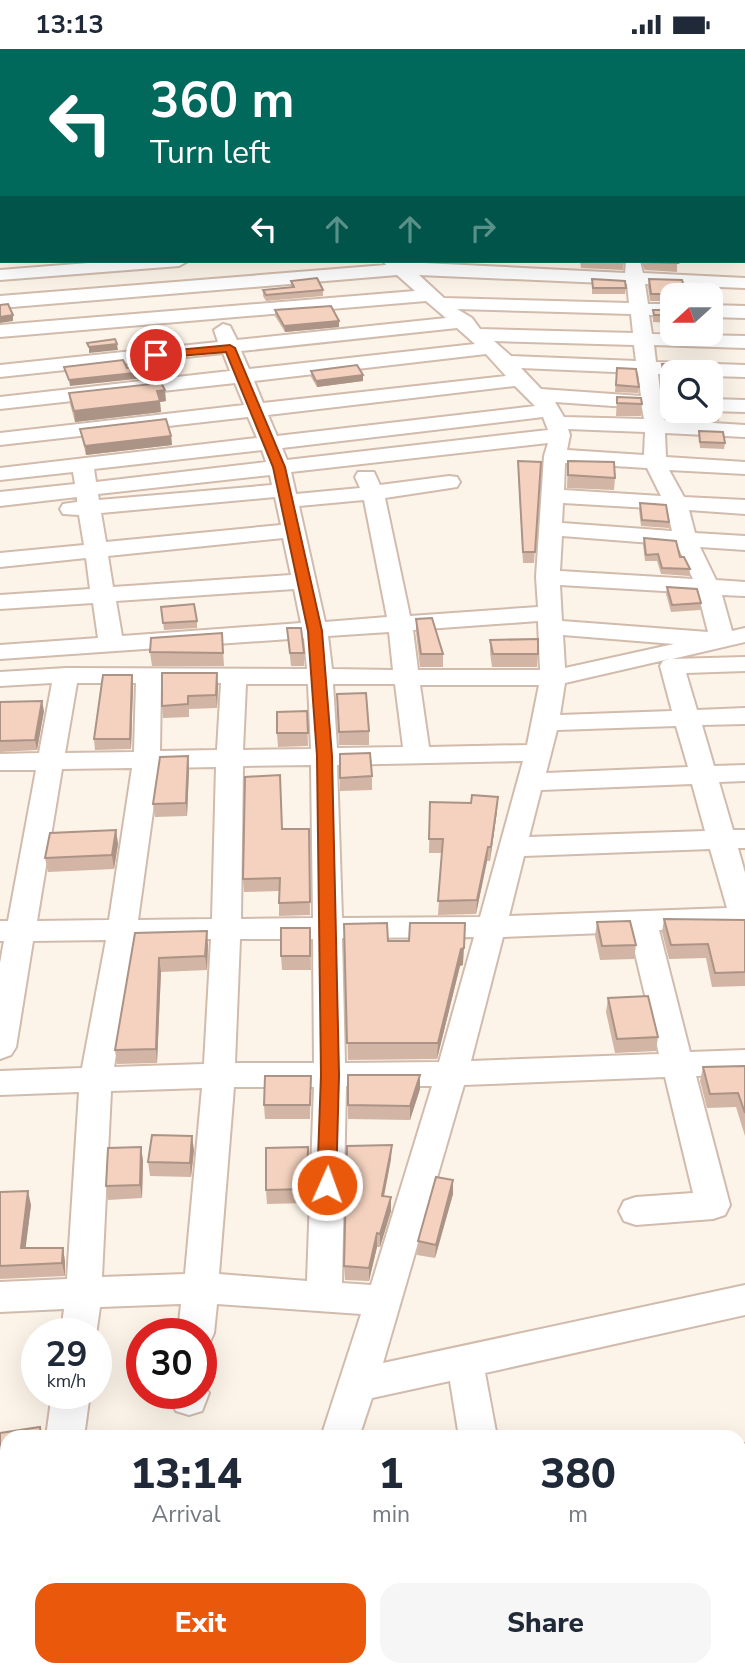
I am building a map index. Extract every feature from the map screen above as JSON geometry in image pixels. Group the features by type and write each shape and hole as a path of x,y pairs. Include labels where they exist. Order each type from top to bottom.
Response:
{"street":[{"path":"0,275 154,263"},
{"path":"223,263 233,312"},
{"path":"397,265 503,367 655,463 745,468"},
{"path":"0,302 228,284 397,265 634,270 745,283"},
{"path":"66,270 72,296 74,325"},
{"path":"634,270 647,366 660,411 655,463 676,503 685,538 733,638"},
{"path":"280,476 503,367 639,309 660,310"},
{"path":"723,311 745,312"},
{"path":"0,331 233,312 503,367 660,411"},
{"path":"45,327 66,395 82,464 111,645"},
{"path":"226,339 280,476 315,631 320,677 330,1075 324,1295"},
{"path":"0,355 55,357 226,339 503,367 660,411"},
{"path":"0,439 256,410 643,340 745,342"},
{"path":"0,371 55,357"},
{"path":"0,403 242,376 503,367 647,366 745,371"},
{"path":"0,499 87,497 280,476 357,459 503,367"},
{"path":"342,1430 452,1074 546,723 552,678 548,577 553,496 503,367"},
{"path":"723,405 745,406"},
{"path":"711,423 745,431"},
{"path":"357,459 373,493 400,625 417,755"},
{"path":"0,474 82,464 280,476 373,493 449,482"},
{"path":"553,496 745,507"},
{"path":"0,518 87,497"},
{"path":"551,529 745,543"},
{"path":"0,560 293,530"},
{"path":"548,577 745,589"},
{"path":"0,602 304,581"},
{"path":"0,652 400,625 550,620 733,638"},
{"path":"0,679 66,675 552,678 733,638"},
{"path":"11,931 493,927 744,919 733,840 701,774 672,666 745,664"},
{"path":"0,1047 11,931 52,761 66,675"},
{"path":"81,1318 96,1080 122,930 147,759 149,675"},
{"path":"198,1318 219,1075 226,929 228,758 234,676"},
{"path":"546,723 745,716"},
{"path":"0,762 538,753"},
{"path":"530,782 745,773"},
{"path":"513,847 733,840"},
{"path":"636,1211 713,1205 642,922"},
{"path":"0,1083 219,1075 452,1074 745,1062"},
{"path":"0,1297 201,1288 383,1301"},
{"path":"358,1385 745,1300"},
{"path":"465,1362 477,1430"},
{"path":"66,1430 69,1409"}],"building":[{"path":"317,278 323,290 266,295 263,290 294,287 291,281"},
{"path":"592,279 625,281 626,288 593,288"},
{"path":"649,279 682,280 683,283 660,283 660,294 651,294"},
{"path":"8,304 13,315 0,317 0,305"},
{"path":"331,306 339,321 284,326 275,310"},
{"path":"653,310 660,310 660,315 654,315"},
{"path":"115,339 117,344 89,347 87,343"},
{"path":"123,360 127,368 150,364 153,371 69,380 64,367"},
{"path":"357,365 363,375 316,381 311,371"},
{"path":"617,368 636,369 639,387 616,385"},
{"path":"161,383 165,390 157,391 160,401 74,411 69,393"},
{"path":"617,397 641,398 642,404 617,403"},
{"path":"166,419 171,436 85,446 80,429"},
{"path":"699,431 723,432 725,443 700,442"},
{"path":"518,461 541,462 535,552 523,552"},
{"path":"568,461 614,462 615,478 568,475"},
{"path":"640,503 666,505 669,522 642,520"},
{"path":"644,538 676,541 680,557 684,557 690,569 662,568 658,554 646,555"},
{"path":"667,587 697,589 701,603 672,605"},
{"path":"194,604 197,621 163,623 161,607"},
{"path":"432,618 443,654 421,654 416,619"},
{"path":"287,628 301,628 304,653 290,653"},
{"path":"222,633 223,653 150,652 151,638"},
{"path":"538,639 538,654 493,654 490,640"},
{"path":"162,673 217,673 216,695 188,696 188,704 162,706"},
{"path":"103,675 132,675 130,739 94,739"},
{"path":"366,693 369,731 339,732 337,694"},
{"path":"42,701 35,740 0,741 0,702"},
{"path":"307,711 308,733 277,733 277,712"},
{"path":"370,753 372,776 340,778 340,754"},
{"path":"188,756 186,803 153,804 160,757"},
{"path":"280,775 282,829 309,829 310,902 279,903 280,878 243,879 245,777"},
{"path":"472,795 498,797 491,847 488,847 477,900 438,901 443,839 429,839 430,802 471,803"},
{"path":"116,830 112,855 45,858 50,833"},
{"path":"664,919 745,920 745,972 715,973 708,944 671,945"},
{"path":"630,921 636,945 602,946 597,922"},
{"path":"387,923 388,941 409,941 410,923 465,923 464,948 461,949 438,1043 347,1043 344,924"},
{"path":"281,928 310,928 310,956 281,956"},
{"path":"207,931 205,956 159,958 156,1049 115,1050 135,933"},
{"path":"648,996 658,1037 617,1039 608,998"},
{"path":"745,1066 745,1113 738,1093 710,1094 703,1067"},
{"path":"348,1075 420,1075 410,1106 348,1105"},
{"path":"265,1076 311,1076 310,1105 264,1105"},
{"path":"152,1135 192,1136 190,1163 148,1162"},
{"path":"392,1145 382,1196 391,1197 380,1234 377,1233 369,1268 344,1266 347,1146"},
{"path":"141,1147 140,1185 106,1186 108,1148"},
{"path":"308,1147 307,1189 266,1190 266,1148"},
{"path":"436,1177 453,1180 436,1245 418,1241"},
{"path":"28,1191 21,1248 63,1248 62,1263 0,1266 0,1192"}],"route":[{"path":"156,355 230,348 279,467 315,631 324,756 330,1075 327,1185"}]}
